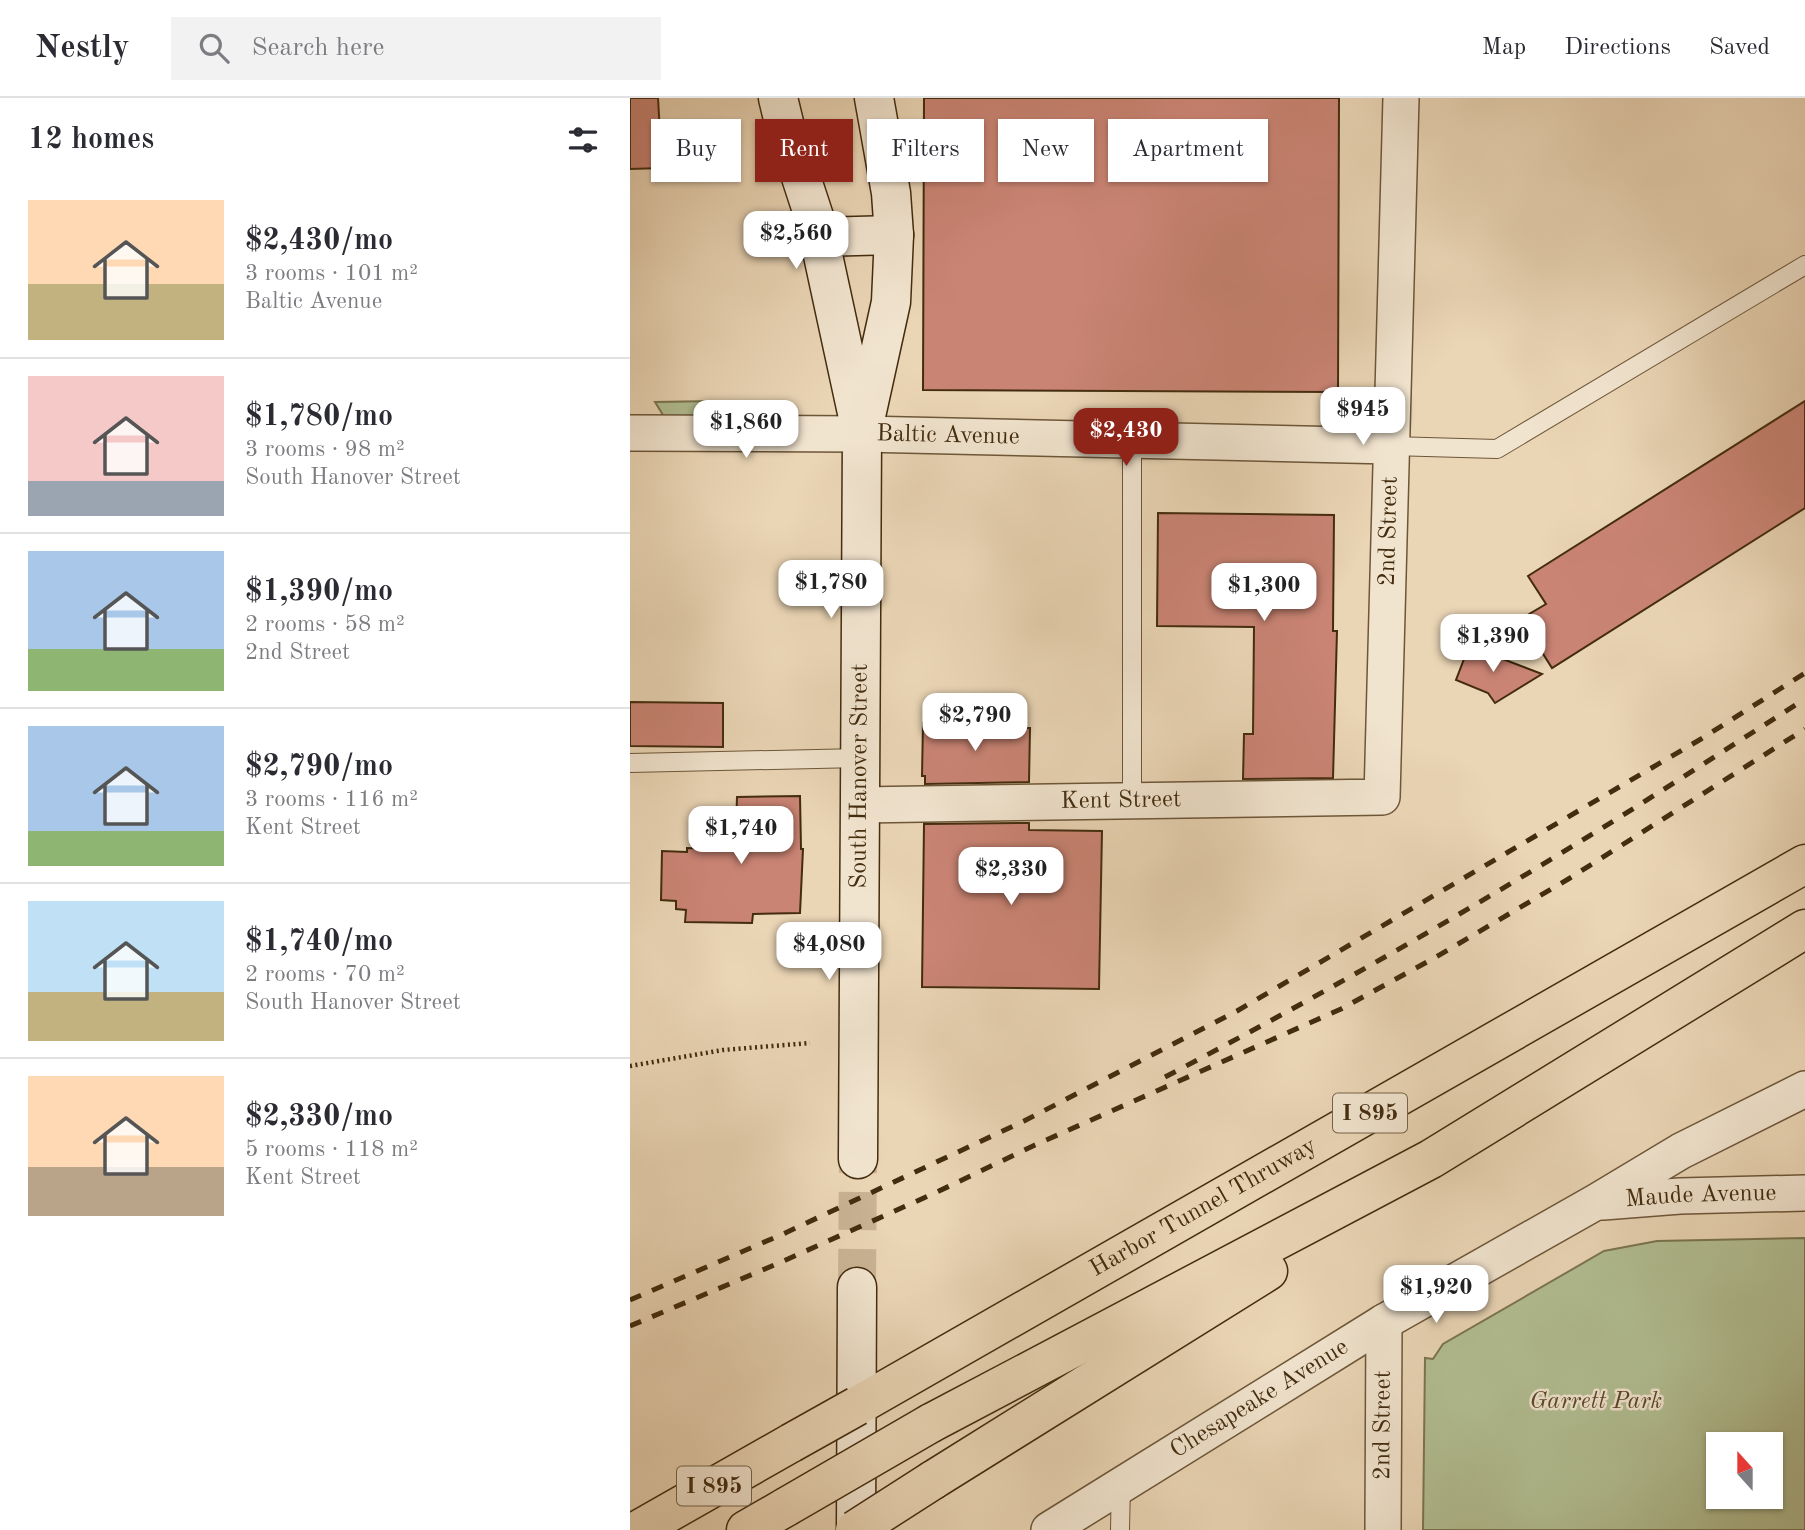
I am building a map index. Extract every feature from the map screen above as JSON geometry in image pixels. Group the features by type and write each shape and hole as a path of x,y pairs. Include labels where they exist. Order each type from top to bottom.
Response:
{"highway":[{"name":"Harbor Tunnel Thruway","path":"638,1530 1805,864"},
{"name":"I 895","path":"746,1530 931,1423 1431,1159 1805,929"},
{"path":"855,1530 1308,1246 1431,1159"}],"main road":[{"name":"South Hanover Street","path":"778,98 819,237 862,434"},
{"name":"South Hanover Street","path":"858,1159 862,434 891,302 894,235 891,193 874,98"},
{"path":"819,237 894,235"},
{"path":"855,1530 857,1287"}],"street":[{"name":"2nd Street","path":"1382,797 1401,98"},
{"name":"Baltic Avenue","path":"630,433 862,434 1391,446"},
{"name":"Kent Street","path":"860,805 1382,797"},
{"name":"Chesapeake Avenue","path":"1049,1530 1384,1322 1681,1151 1805,1089"},
{"name":"Maude Avenue","path":"1596,1202 1680,1196 1805,1194"},
{"name":"2nd Street","path":"1383,1530 1384,1322"}],"lane":[{"path":"1391,446 1497,449 1805,265"},
{"path":"1132,440 1132,800"},
{"path":"630,763 860,758"},
{"path":"1120,1530 1121,1483"}],"path":[{"path":"630,1066 723,1050 810,1043"}],"green space":[{"path":"715,401 726,409 726,419 670,418 663,415 655,402"},
{"name":"Garrett Park","path":"1805,1238 1805,1530 1423,1530 1425,1358 1433,1359 1443,1344 1604,1251 1657,1241"}],"building":[{"path":"630,98 658,98 659,119 651,119 651,168 630,169"},
{"path":"924,98 1339,98 1338,392 923,390 924,182 984,182 984,119 924,119"},
{"path":"1805,401 1805,508 1552,668 1521,619 1546,604 1528,576"},
{"path":"1158,513 1334,515 1333,631 1337,631 1333,778 1243,779 1244,734 1253,734 1254,627 1157,626"},
{"path":"1469,646 1542,674 1495,703 1488,693 1456,680"},
{"path":"630,702 723,703 723,747 630,746"},
{"path":"923,723 1021,724 1021,728 1030,728 1029,782 925,784 925,776 922,776"},
{"path":"800,796 803,849 800,913 753,914 752,923 685,922 686,910 676,909 676,901 661,900 662,851 714,849 714,825 736,826 737,797"},
{"path":"1029,823 1029,830 1102,831 1099,989 922,987 924,824"}],"tunnel":[{"path":"857,1287 858,1159"}],"railway":[{"path":"630,1300 783,1234 1024,1121 1237,1011 1701,739 1805,673"},
{"path":"1165,1077 1314,997 1461,913 1620,817 1805,699"},
{"path":"630,1326 779,1263 1341,1009 1570,878 1805,729"}]}
